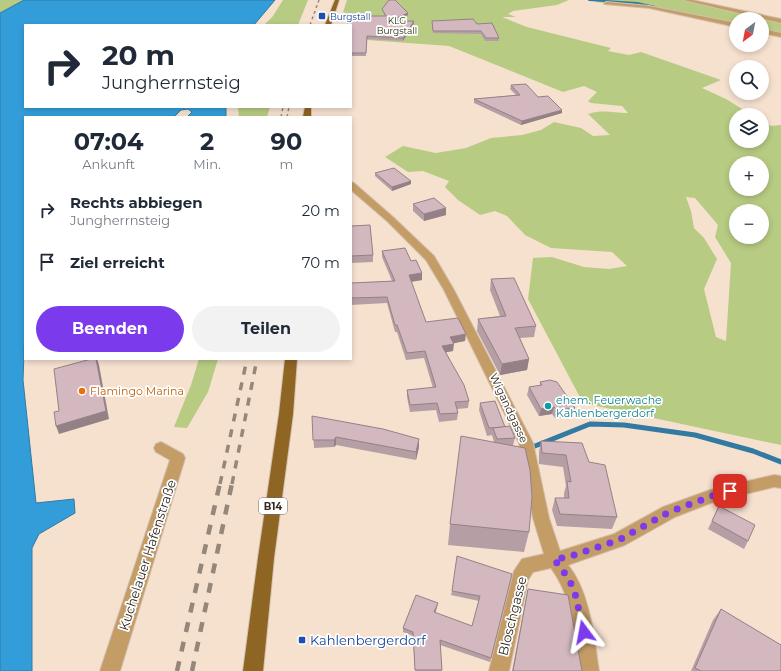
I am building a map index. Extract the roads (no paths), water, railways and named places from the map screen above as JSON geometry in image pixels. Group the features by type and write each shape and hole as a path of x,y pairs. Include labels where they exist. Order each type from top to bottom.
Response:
{"main road":[{"path":"328,24 337,0"},
{"name":"B14","path":"253,671 261,596 286,414 291,360"}],"street":[{"path":"686,0 781,21"},
{"path":"606,2 658,8 729,23"},
{"path":"769,33 781,36"},
{"name":"Wigandgasse","path":"352,186 390,219 430,258 453,297 496,381 528,451 545,532 554,559 574,589 584,632 589,671"},
{"name":"Kuchelauer Hafenstraße","path":"110,671 178,458 161,448"},
{"name":"Bloschgasse","path":"499,671 520,577 528,565 568,557 619,540 669,512 715,495 774,481 781,482"}],"water":[{"path":"24,0 275,0 255,24 24,24 24,108 226,108 226,116 188,116 192,112 188,109 181,110 175,116 24,116 23,380 36,503 74,499 75,513 39,534 32,548 32,671 0,671 0,13"}],"waterway":[{"path":"589,0 637,3 655,7"},
{"path":"535,446 590,424 624,425 695,435 753,451 781,462"}],"railway":[{"path":"310,24 319,0"},
{"path":"281,116 283,108"},
{"path":"287,116 289,108"},
{"path":"220,484 247,360"},
{"path":"232,484 257,360"},
{"path":"177,671 220,483"},
{"path":"192,671 232,483"}],"place":[{"name":"Burgstall","path":"322,16"},
{"name":"Flamingo Marina","path":"82,391"},
{"name":"ehem. Feuerwache Kahlenbergerdorf","path":"548,406"},
{"name":"Kahlenbergerdorf","path":"302,640"}],"park label":[{"name":"KLG Burgstall","path":"397,26"}]}
